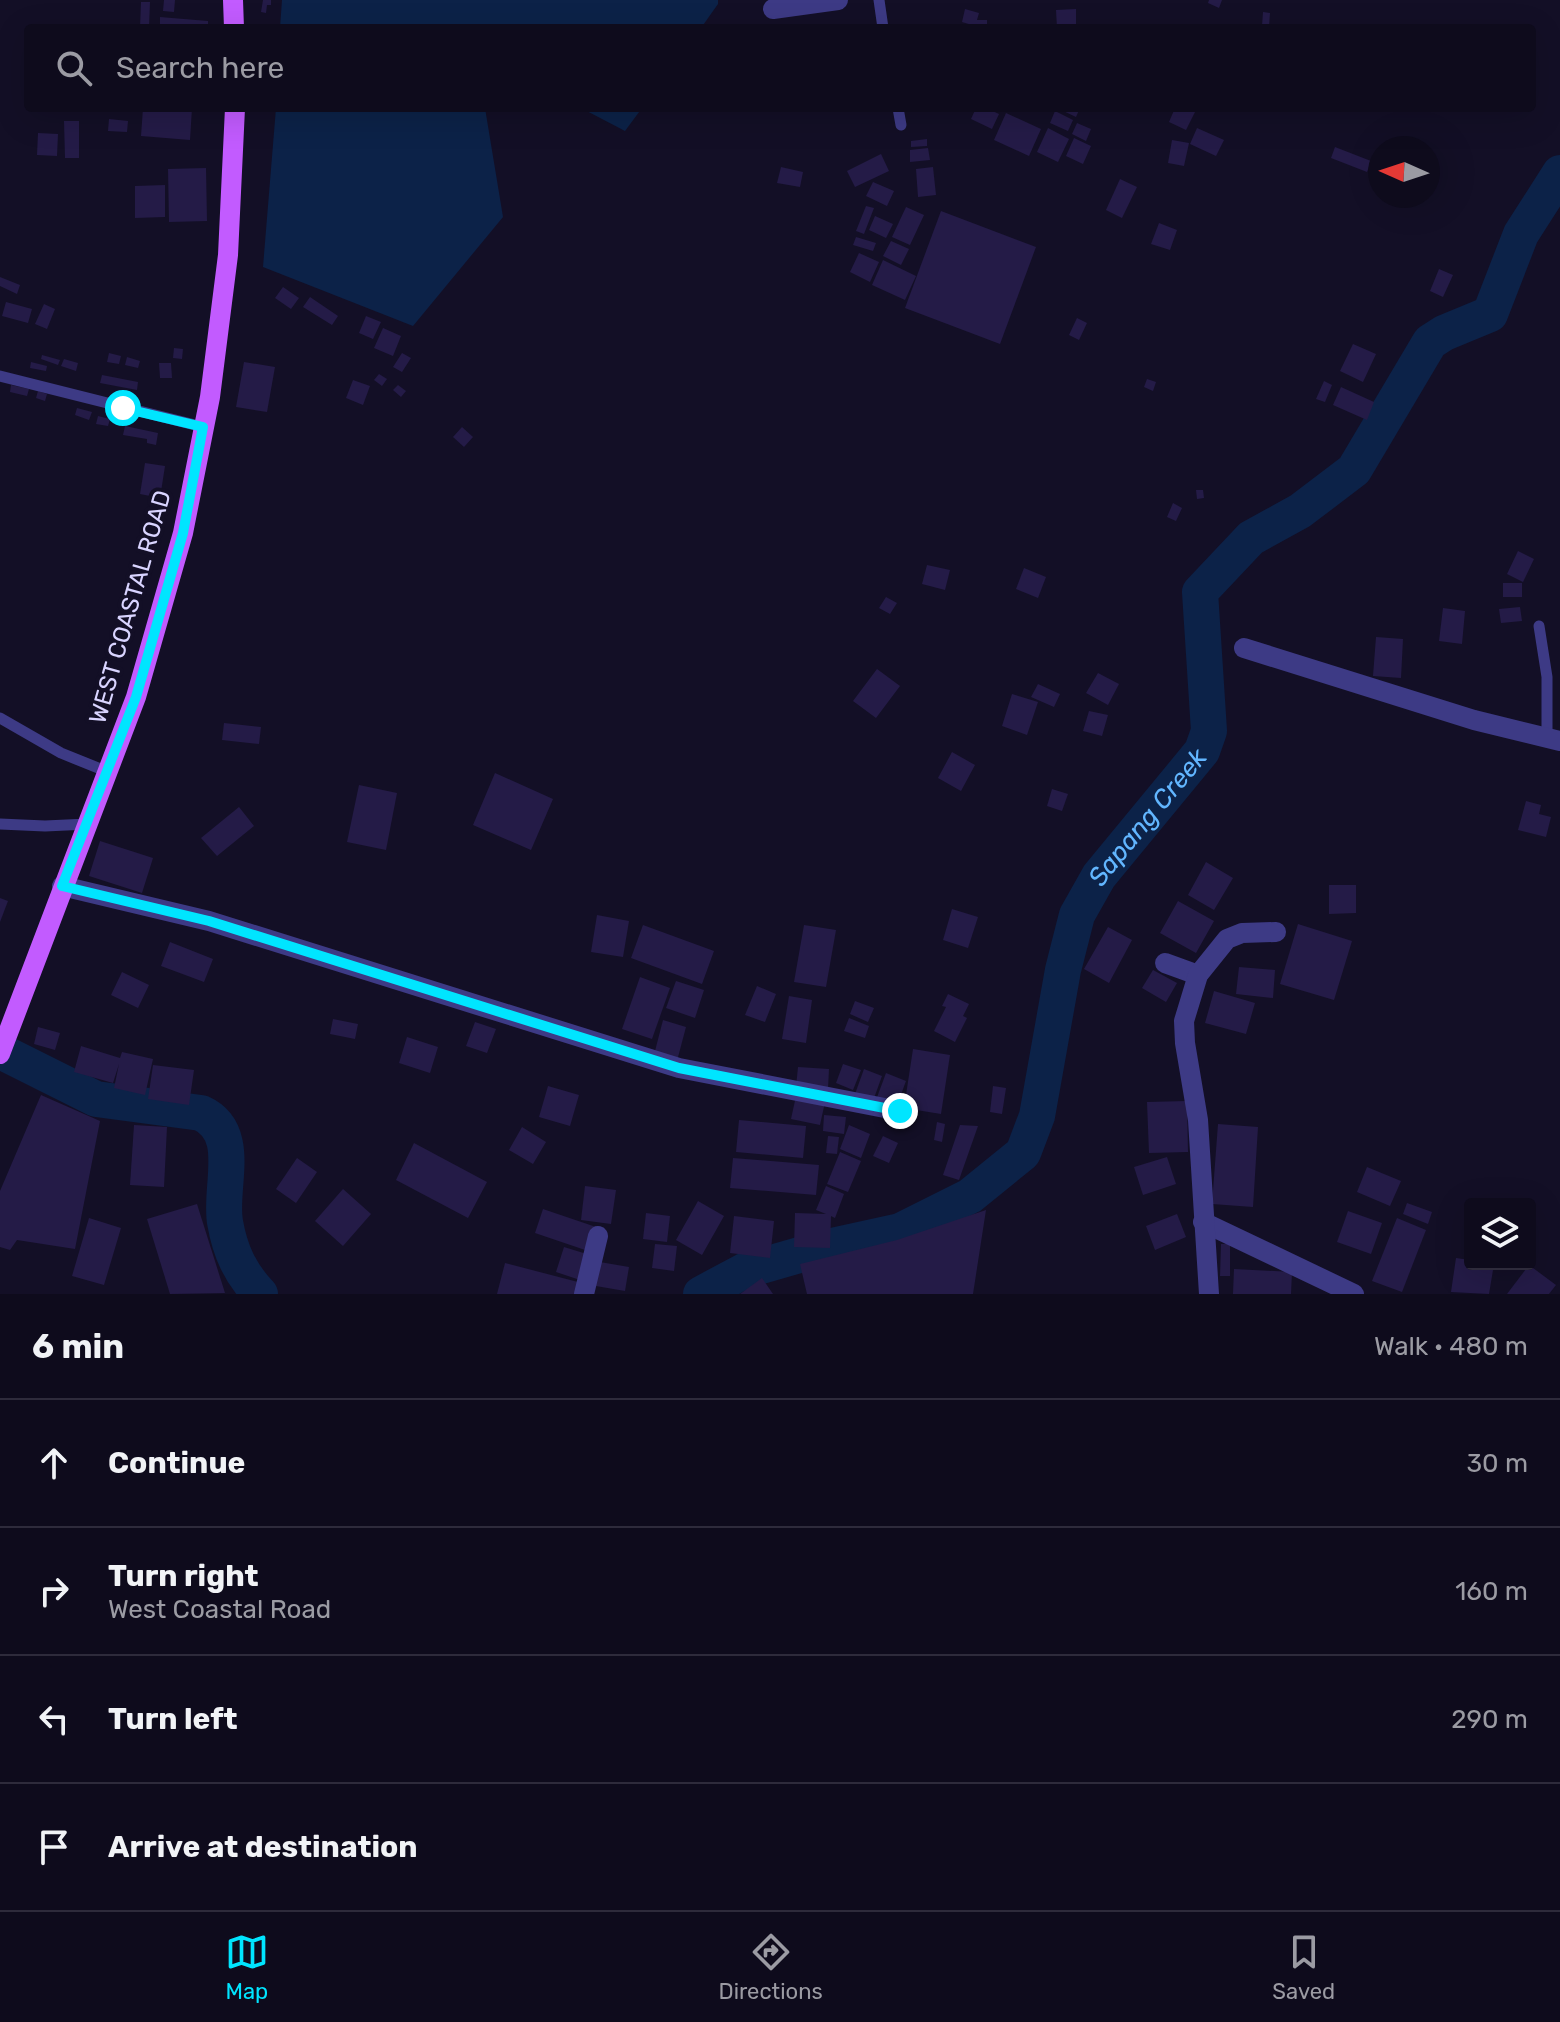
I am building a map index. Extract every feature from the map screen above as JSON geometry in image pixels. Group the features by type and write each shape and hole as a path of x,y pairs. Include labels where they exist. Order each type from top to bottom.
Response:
{"main road":[{"path":"233,0 234,24"},
{"name":"WEST COASTAL ROAD","path":"0,1054 136,697 183,533 210,397 228,255 235,112"}],"street":[{"path":"773,9 838,0"},
{"path":"1244,648 1474,720 1554,739"},
{"path":"62,886 209,921 679,1068 900,1111"},
{"path":"1209,1294 1198,1120 1184,1021 1198,975 1227,939 1242,933 1276,932"},
{"path":"1165,963 1198,975"},
{"path":"1203,1222 1354,1294"},
{"path":"584,1294 598,1236"}],"lane":[{"path":"879,0 882,24"},
{"path":"899,112 901,125"},
{"path":"0,376 203,427"},
{"path":"1539,626 1554,739"},
{"path":"0,718 61,753 108,772"},
{"path":"0,824 88,824"}],"water":[{"path":"282,0 718,0 704,24 280,24"},
{"path":"276,112 486,112 503,217 413,326 263,267"},
{"path":"589,112 639,112 625,131"}],"building":[{"path":"164,0 175,0 174,12 163,11"},
{"path":"263,0 271,0 266,13 261,12"},
{"path":"1209,0 1222,0 1219,8 1208,3"},
{"path":"141,2 150,2 149,24 140,24"},
{"path":"965,9 979,13 977,20 987,20 987,24 969,24 962,22"},
{"path":"1076,9 1076,24 1057,24 1056,10"},
{"path":"1263,12 1270,13 1269,24 1262,24"},
{"path":"160,17 208,21 208,24 160,24"},
{"path":"143,112 192,112 190,140 141,136"},
{"path":"974,112 999,114 992,129 971,119"},
{"path":"1055,112 1073,120 1068,131 1050,123"},
{"path":"1173,112 1195,112 1186,130 1169,122"},
{"path":"1006,113 1041,129 1029,156 994,140"},
{"path":"109,119 128,121 127,132 108,131"},
{"path":"64,121 79,121 79,158 65,158"},
{"path":"1077,123 1091,129 1086,141 1072,134"},
{"path":"1048,128 1069,139 1058,162 1037,152"},
{"path":"1197,128 1224,140 1216,156 1190,144"},
{"path":"38,133 58,134 57,156 37,155"},
{"path":"1074,138 1091,146 1083,164 1066,156"},
{"path":"927,139 927,146 911,147 911,141"},
{"path":"1172,140 1189,143 1184,166 1168,163"},
{"path":"1335,147 1368,160 1368,169 1367,172 1331,158"},
{"path":"928,148 930,160 910,162 910,150"},
{"path":"881,154 889,171 855,187 847,171"},
{"path":"781,167 803,172 800,187 777,183"},
{"path":"933,167 936,195 918,197 916,169"},
{"path":"206,168 207,221 169,222 168,169"},
{"path":"1120,179 1137,187 1122,218 1106,210"},
{"path":"873,182 894,191 887,206 866,196"},
{"path":"165,185 165,217 135,218 135,186"},
{"path":"866,206 874,208 864,234 856,231"},
{"path":"906,207 924,215 910,245 892,237"},
{"path":"941,211 1036,247 1000,344 905,308"},
{"path":"875,216 893,224 886,238 869,230"},
{"path":"1159,223 1177,230 1170,250 1151,244"},
{"path":"856,237 876,243 873,251 853,245"},
{"path":"891,241 909,249 901,265 883,256"},
{"path":"859,253 879,262 870,282 850,272"},
{"path":"883,260 916,276 905,300 872,285"},
{"path":"1439,269 1453,275 1443,297 1430,291"},
{"path":"0,277 20,285 17,294 0,286"},
{"path":"283,287 299,298 291,309 275,298"},
{"path":"310,297 338,316 332,325 303,307"},
{"path":"6,302 32,309 28,323 2,316"},
{"path":"44,304 55,309 47,329 35,324"},
{"path":"366,316 381,322 373,339 359,333"},
{"path":"1077,318 1087,323 1079,340 1069,335"},
{"path":"383,328 401,336 393,356 374,348"},
{"path":"1353,344 1376,354 1363,382 1340,371"},
{"path":"174,348 183,349 182,359 173,358"},
{"path":"109,353 121,356 119,364 107,362"},
{"path":"402,353 411,358 402,372 393,367"},
{"path":"42,355 60,360 58,365 41,359"},
{"path":"127,357 140,361 138,368 125,365"},
{"path":"64,359 78,363 76,371 61,366"},
{"path":"31,362 47,366 46,371 30,368"},
{"path":"244,362 275,367 267,412 236,407"},
{"path":"159,363 171,363 172,378 160,378"},
{"path":"379,374 387,379 382,386 374,380"},
{"path":"102,375 138,382 137,390 100,383"},
{"path":"1147,379 1156,382 1153,391 1144,387"},
{"path":"353,380 370,386 363,405 346,398"},
{"path":"1324,381 1332,385 1325,402 1316,399"},
{"path":"11,385 29,389 27,396 10,392"},
{"path":"398,385 406,391 401,397 393,390"},
{"path":"1341,387 1374,402 1367,420 1333,405"},
{"path":"38,391 47,394 45,401 36,398"},
{"path":"77,408 92,412 89,420 75,415"},
{"path":"98,416 110,419 108,426 96,424"},
{"path":"125,426 158,433 156,445 147,443 147,439 123,435"},
{"path":"462,427 473,437 464,447 453,437"},
{"path":"145,463 165,466 160,498 140,494"},
{"path":"1196,490 1203,490 1204,498 1197,499"},
{"path":"1173,503 1182,508 1176,521 1167,517"},
{"path":"1518,551 1534,559 1523,582 1507,574"},
{"path":"927,565 950,570 945,590 922,584"},
{"path":"1024,568 1046,577 1038,598 1016,589"},
{"path":"1503,583 1522,583 1522,597 1503,597"},
{"path":"886,597 897,603 890,614 879,608"},
{"path":"1520,607 1522,621 1501,623 1499,609"},
{"path":"1443,608 1465,611 1462,644 1439,641"},
{"path":"1376,637 1403,639 1401,678 1373,676"},
{"path":"877,669 900,686 876,718 853,701"},
{"path":"1098,673 1119,684 1108,705 1086,693"},
{"path":"1038,684 1060,694 1054,707 1031,697"},
{"path":"1012,694 1038,702 1027,735 1002,726"},
{"path":"1089,711 1108,715 1102,736 1083,731"},
{"path":"224,723 261,727 259,744 222,740"},
{"path":"952,752 975,765 961,791 938,778"},
{"path":"495,773 553,799 531,850 473,825"},
{"path":"359,785 397,793 386,850 347,842"},
{"path":"1052,789 1068,794 1062,811 1047,806"},
{"path":"1526,801 1541,805 1539,814 1551,817 1546,837 1518,830"},
{"path":"239,807 254,826 217,856 201,838"},
{"path":"100,841 153,858 142,893 89,876"},
{"path":"1206,862 1233,878 1214,910 1188,895"},
{"path":"1329,885 1356,885 1356,913 1329,914"},
{"path":"0,898 8,901 0,922"},
{"path":"1178,901 1214,921 1196,953 1160,933"},
{"path":"952,909 978,917 968,948 943,940"},
{"path":"597,915 629,921 623,957 591,952"},
{"path":"1298,924 1352,941 1334,1000 1280,984"},
{"path":"643,925 714,951 702,984 631,958"},
{"path":"804,925 836,930 826,987 794,982"},
{"path":"1108,927 1132,940 1109,983 1084,969"},
{"path":"170,942 213,959 204,982 161,966"},
{"path":"1239,967 1275,970 1273,998 1236,994"},
{"path":"1153,970 1177,983 1166,1002 1142,988"},
{"path":"122,972 149,985 138,1008 111,995"},
{"path":"640,977 670,988 652,1039 622,1029"},
{"path":"676,981 704,990 695,1018 666,1008"},
{"path":"757,986 776,994 765,1022 745,1015"},
{"path":"1214,991 1255,1003 1246,1034 1205,1023"},
{"path":"948,994 969,1004 963,1016 967,1018 955,1042 934,1031 946,1007 942,1006"},
{"path":"789,996 812,1000 806,1043 782,1039"},
{"path":"855,1001 874,1008 868,1022 850,1014"},
{"path":"849,1018 869,1026 865,1038 844,1031"},
{"path":"333,1019 358,1024 355,1039 330,1034"},
{"path":"663,1020 686,1027 677,1061 654,1055"},
{"path":"475,1022 496,1029 487,1053 466,1046"},
{"path":"38,1027 60,1033 55,1050 34,1044"},
{"path":"407,1037 438,1047 430,1073 399,1063"},
{"path":"81,1046 120,1058 122,1052 153,1059 145,1095 114,1088 119,1064 113,1083 74,1072"},
{"path":"913,1049 950,1055 941,1114 904,1108"},
{"path":"843,1064 861,1070 853,1090 836,1083"},
{"path":"153,1065 194,1070 189,1105 148,1099"},
{"path":"798,1067 829,1069 828,1089 796,1087"},
{"path":"864,1069 882,1076 873,1101 855,1094"},
{"path":"886,1073 906,1081 896,1108 876,1100"},
{"path":"548,1086 579,1095 570,1126 539,1117"},
{"path":"993,1086 1006,1088 1002,1114 990,1112"},
{"path":"41,1095 100,1121 75,1249 17,1240 10,1250 0,1247 0,1191"},
{"path":"796,1096 825,1102 820,1125 791,1119"},
{"path":"1187,1101 1188,1152 1149,1153 1147,1102"},
{"path":"824,1115 846,1117 844,1134 823,1131"},
{"path":"739,1120 806,1126 803,1158 736,1152"},
{"path":"937,1122 945,1124 942,1142 934,1140"},
{"path":"1218,1124 1258,1127 1253,1207 1212,1204"},
{"path":"134,1125 167,1127 164,1187 130,1185"},
{"path":"849,1125 870,1134 861,1158 840,1149"},
{"path":"960,1125 978,1126 959,1180 943,1175"},
{"path":"522,1127 546,1142 533,1164 509,1150"},
{"path":"828,1136 839,1137 837,1154 826,1153"},
{"path":"883,1136 898,1143 889,1163 873,1156"},
{"path":"414,1143 487,1182 468,1218 396,1180"},
{"path":"840,1152 861,1161 848,1192 827,1184"},
{"path":"1167,1157 1176,1184 1143,1195 1134,1167"},
{"path":"297,1158 317,1172 296,1203 276,1189"},
{"path":"733,1158 819,1165 816,1195 730,1188"},
{"path":"1367,1167 1401,1181 1390,1206 1357,1192"},
{"path":"585,1186 616,1190 611,1224 581,1220"},
{"path":"826,1186 844,1194 835,1218 831,1216 830,1248 794,1247 795,1213 826,1214 816,1210"},
{"path":"343,1189 371,1214 343,1246 315,1221"},
{"path":"698,1201 724,1216 702,1255 676,1240"},
{"path":"1407,1203 1432,1212 1428,1224 1403,1214"},
{"path":"197,1204 225,1293 170,1294 147,1219"},
{"path":"543,1209 596,1227 588,1251 535,1233"},
{"path":"986,1210 973,1294 807,1294 800,1264 897,1240"},
{"path":"1348,1211 1382,1223 1371,1254 1337,1242"},
{"path":"646,1213 670,1216 667,1242 643,1239"},
{"path":"1177,1214 1186,1237 1155,1250 1146,1226"},
{"path":"734,1216 774,1221 770,1258 730,1253"},
{"path":"89,1218 121,1228 104,1285 72,1276"},
{"path":"1397,1218 1426,1230 1402,1292 1372,1281"},
{"path":"655,1244 677,1246 674,1271 652,1268"},
{"path":"1221,1244 1230,1244 1230,1276 1220,1276"},
{"path":"564,1247 590,1255 583,1281 556,1272"},
{"path":"1456,1258 1464,1259 1464,1270 1493,1270 1489,1294 1451,1292"},
{"path":"594,1261 629,1267 625,1291 590,1285"},
{"path":"505,1263 578,1282 575,1294 497,1294"},
{"path":"1234,1269 1292,1272 1291,1294 1233,1294"},
{"path":"1525,1270 1536,1270 1556,1285 1549,1294 1507,1294"},
{"path":"762,1278 773,1294 740,1294"}],"waterway":[{"name":"Sapang Creek","path":"701,1294 744,1271 827,1247 900,1231 970,1196 1023,1153 1037,1116 1063,970 1077,915 1099,876 1202,751 1209,731 1200,592 1251,538 1300,511 1354,470 1430,342 1490,314 1521,234 1560,173"},
{"name":"Sapang Creek","path":"0,1051 96,1099 201,1113 214,1122 222,1133 225,1147 224,1208 230,1243 241,1270 260,1294"}],"route":[{"path":"123,408 203,427 183,533 136,697 62,886 209,921 679,1068 900,1111"}]}
